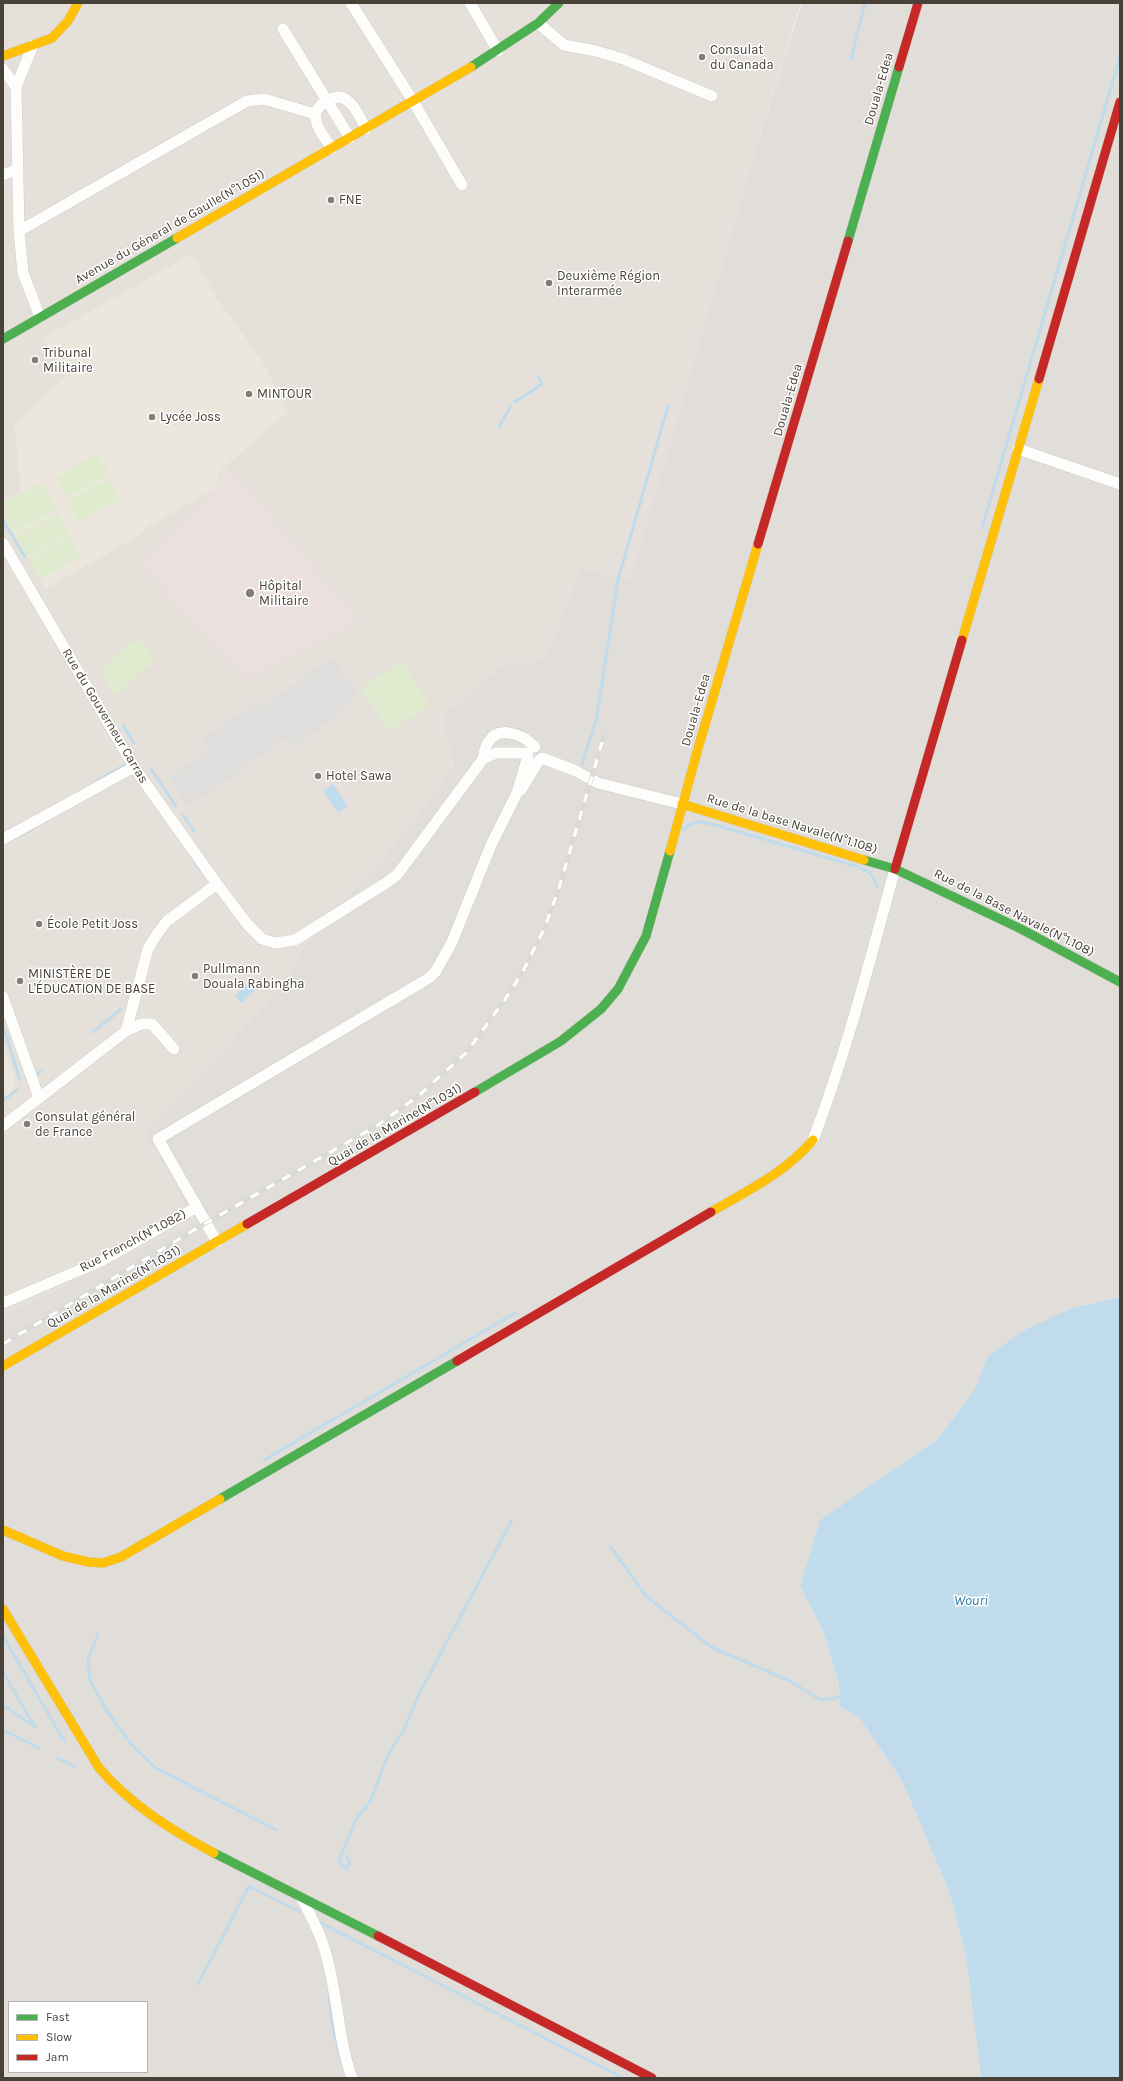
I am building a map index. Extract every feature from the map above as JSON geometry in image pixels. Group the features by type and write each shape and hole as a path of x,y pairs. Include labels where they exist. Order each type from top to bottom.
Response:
{"main road":[{"path":"3,56 52,38 61,30 78,3"},
{"name":"Avenue du Géneral de Gaulle(N°1.051)","path":"3,338 366,129 498,51 538,23 559,3"},
{"name":"Douala-Edea","path":"682,804 918,3"},
{"path":"895,868 1120,102"},
{"name":"Rue de la base Navale(N°1.108)","path":"682,804 895,868"},
{"name":"Quai de la Marine(N°1.031)","path":"3,1366 512,1071 561,1041 602,1009 618,989 646,936 652,919 682,804"},
{"name":"Rue de la Base Navale(N°1.108)","path":"895,868 1021,930 1120,982"},
{"path":"3,1530 65,1556 84,1562 102,1563 121,1557 781,1171 802,1153 813,1140"},
{"path":"3,1609 99,1768 119,1790 140,1807 186,1837 302,1899 361,1927 652,2078"}],"street":[{"path":"351,3 413,101 462,185"},
{"path":"470,3 498,51"},
{"path":"538,23 564,45 596,51 623,59 712,96"},
{"path":"283,29 350,138"},
{"path":"33,45 16,87 18,169 23,273 40,317"},
{"path":"3,69 16,87"},
{"path":"315,114 326,101 338,97 344,98 357,111 366,129"},
{"path":"20,231 247,101 264,99 315,114"},
{"path":"315,114 319,130 332,148"},
{"path":"3,175 18,169"},
{"path":"1018,449 1120,484"},
{"name":"Rue du Gouverneur Carras","path":"3,543 134,767 217,884 248,925 262,939 274,943 295,940 397,875 483,759 489,741 494,736 503,733 520,735 530,752"},
{"path":"483,759 496,753 530,752 538,747 542,752 540,759 525,786 517,793"},
{"path":"217,1242 158,1139 429,978 436,971 452,942 491,845 517,793 530,752"},
{"path":"540,759 576,771 598,783 682,804"},
{"path":"3,840 134,767"},
{"path":"813,1140 850,1035 895,868"},
{"path":"126,1031 148,949 157,934 167,921 217,884"},
{"path":"3,997 38,1098"},
{"path":"3,1126 119,1038 126,1031 141,1024 152,1024 158,1028 174,1049"},
{"name":"Rue French(N°1.082)","path":"3,1303 103,1260 197,1207"},
{"path":"302,1899 321,1938 327,1959 343,2052 352,2078"}],"shaded area":[{"path":"3,3 801,3 755,151 630,580 581,568 553,640 540,661 508,662 449,747 452,755 453,766 439,787 375,868 323,917 277,994 195,1221 3,1316"},
{"path":"802,3 1120,3 1120,1297 1070,1308 989,1356 976,1387 938,1439 820,1520 800,1586 824,1633 839,1684 840,1707 859,1717 902,1781 949,1891 966,1955 981,2078 3,2078 3,1316 195,1221 145,1133 277,994 323,917 375,868 439,787 453,766 452,755 446,733 446,714 508,662 540,661 553,640 581,568 630,580 755,151"},
{"name":"Lycée Joss","path":"192,254 224,311 230,315 265,366 287,412 221,470 215,489 145,528 146,530 140,535 45,589 3,516 3,502 21,491 14,422 16,424 65,377 43,338"},
{"name":"Hôpital Militaire","path":"223,468 241,482 359,622 247,680 140,563 220,484"},
{"path":"332,657 359,695 342,707 344,711 293,747 286,738 189,807 168,778 209,749 202,739 255,702 260,708"},
{"path":"3,1042 15,1080 10,1094 3,1098"}],"green space":[{"path":"98,454 109,474 67,497 56,477"},
{"path":"108,479 119,499 78,522 67,501"},
{"path":"41,483 56,510 14,533 3,513 3,504"},
{"path":"58,514 69,534 27,556 16,536"},
{"path":"70,536 81,556 39,579 28,559"},
{"path":"138,638 156,661 116,695 98,671"},
{"path":"402,661 430,706 389,732 360,688"}],"water":[{"path":"333,784 348,806 338,813 323,791"},
{"path":"254,977 261,984 242,1003 235,996"},
{"name":"Wouri","path":"1120,1297 1120,2078 981,2078 966,1955 949,1891 902,1781 859,1717 840,1707 839,1684 824,1633 800,1586 820,1520 938,1439 976,1387 988,1356 1023,1331 1071,1308"}],"waterway":[{"path":"851,59 865,3"},
{"path":"982,528 1120,57"},
{"path":"515,402 542,384 538,376"},
{"path":"582,763 596,721 618,580 668,406"},
{"path":"499,427 510,407"},
{"path":"3,520 25,557"},
{"path":"123,725 134,743"},
{"path":"98,780 127,764"},
{"path":"151,769 176,806"},
{"path":"183,815 194,831"},
{"path":"683,830 695,822 704,822 719,826 859,867 871,874 878,887"},
{"path":"17,837 34,828"},
{"path":"194,861 200,870"},
{"path":"93,1032 121,1009"},
{"path":"3,1026 20,1080"},
{"path":"35,1074 36,1075 41,1071"},
{"path":"3,1100 17,1090"},
{"path":"264,1460 515,1313"},
{"path":"347,1857 350,1863 347,1868 341,1864 339,1859 356,1820 371,1800 387,1757 404,1729 419,1694 512,1520"},
{"path":"611,1547 645,1595 711,1647 790,1681 817,1698 825,1700 839,1697"},
{"path":"98,1635 88,1658 90,1680 105,1708 131,1744 156,1768 276,1830"},
{"path":"3,1636 64,1741"},
{"path":"3,1672 35,1727 3,1705"},
{"path":"3,1730 39,1748"},
{"path":"57,1758 76,1767"},
{"path":"198,1984 249,1886 299,1911"},
{"path":"317,1921 623,2078"},
{"path":"329,1995 333,2028 342,2062"}],"railway":[{"path":"3,1344 206,1223 378,1125 417,1097 466,1053 504,1001 522,973 545,927 559,888 604,736"}],"traffic: fast":[{"path":"471,67 538,23 559,3"},
{"path":"848,241 899,67"},
{"path":"3,339 177,238"},
{"path":"475,1092 561,1041 601,1009 618,989 646,936 670,851"},
{"path":"864,860 895,869 1021,929 1120,982"},
{"path":"220,1499 457,1361"},
{"path":"214,1853 378,1936"}],"traffic: slow":[{"path":"3,56 52,38 68,21 78,3"},
{"path":"177,238 471,67"},
{"path":"962,640 1039,379"},
{"path":"670,851 697,752 758,544"},
{"path":"682,804 864,860"},
{"path":"711,1212 752,1189 778,1172 802,1152 813,1140"},
{"path":"3,1366 247,1224"},
{"path":"3,1530 63,1556 88,1562 103,1563 121,1557 220,1499"},
{"path":"3,1609 99,1768 124,1794 152,1816 214,1853"}],"traffic: jam":[{"path":"899,67 918,3"},
{"path":"1039,379 1120,102"},
{"path":"758,544 848,241"},
{"path":"895,869 962,640"},
{"path":"247,1224 475,1092"},
{"path":"457,1361 711,1212"},
{"path":"378,1936 652,2078"}],"place":[{"name":"Consulat du Canada","path":"702,57"},
{"name":"FNE","path":"331,200"},
{"name":"Deuxième Région Interarmée","path":"549,283"},
{"name":"Tribunal Militaire","path":"35,360"},
{"name":"MINTOUR","path":"249,394"},
{"name":"Lycée Joss","path":"152,417"},
{"name":"Hôpital Militaire","path":"250,593"},
{"name":"Hotel Sawa","path":"318,776"},
{"name":"École Petit Joss","path":"39,924"},
{"name":"Pullmann Douala Rabingha","path":"195,976"},
{"name":"MINISTÈRE DE L'ÉDUCATION DE BASE","path":"20,981"},
{"name":"Consulat général de France","path":"27,1124"}]}
